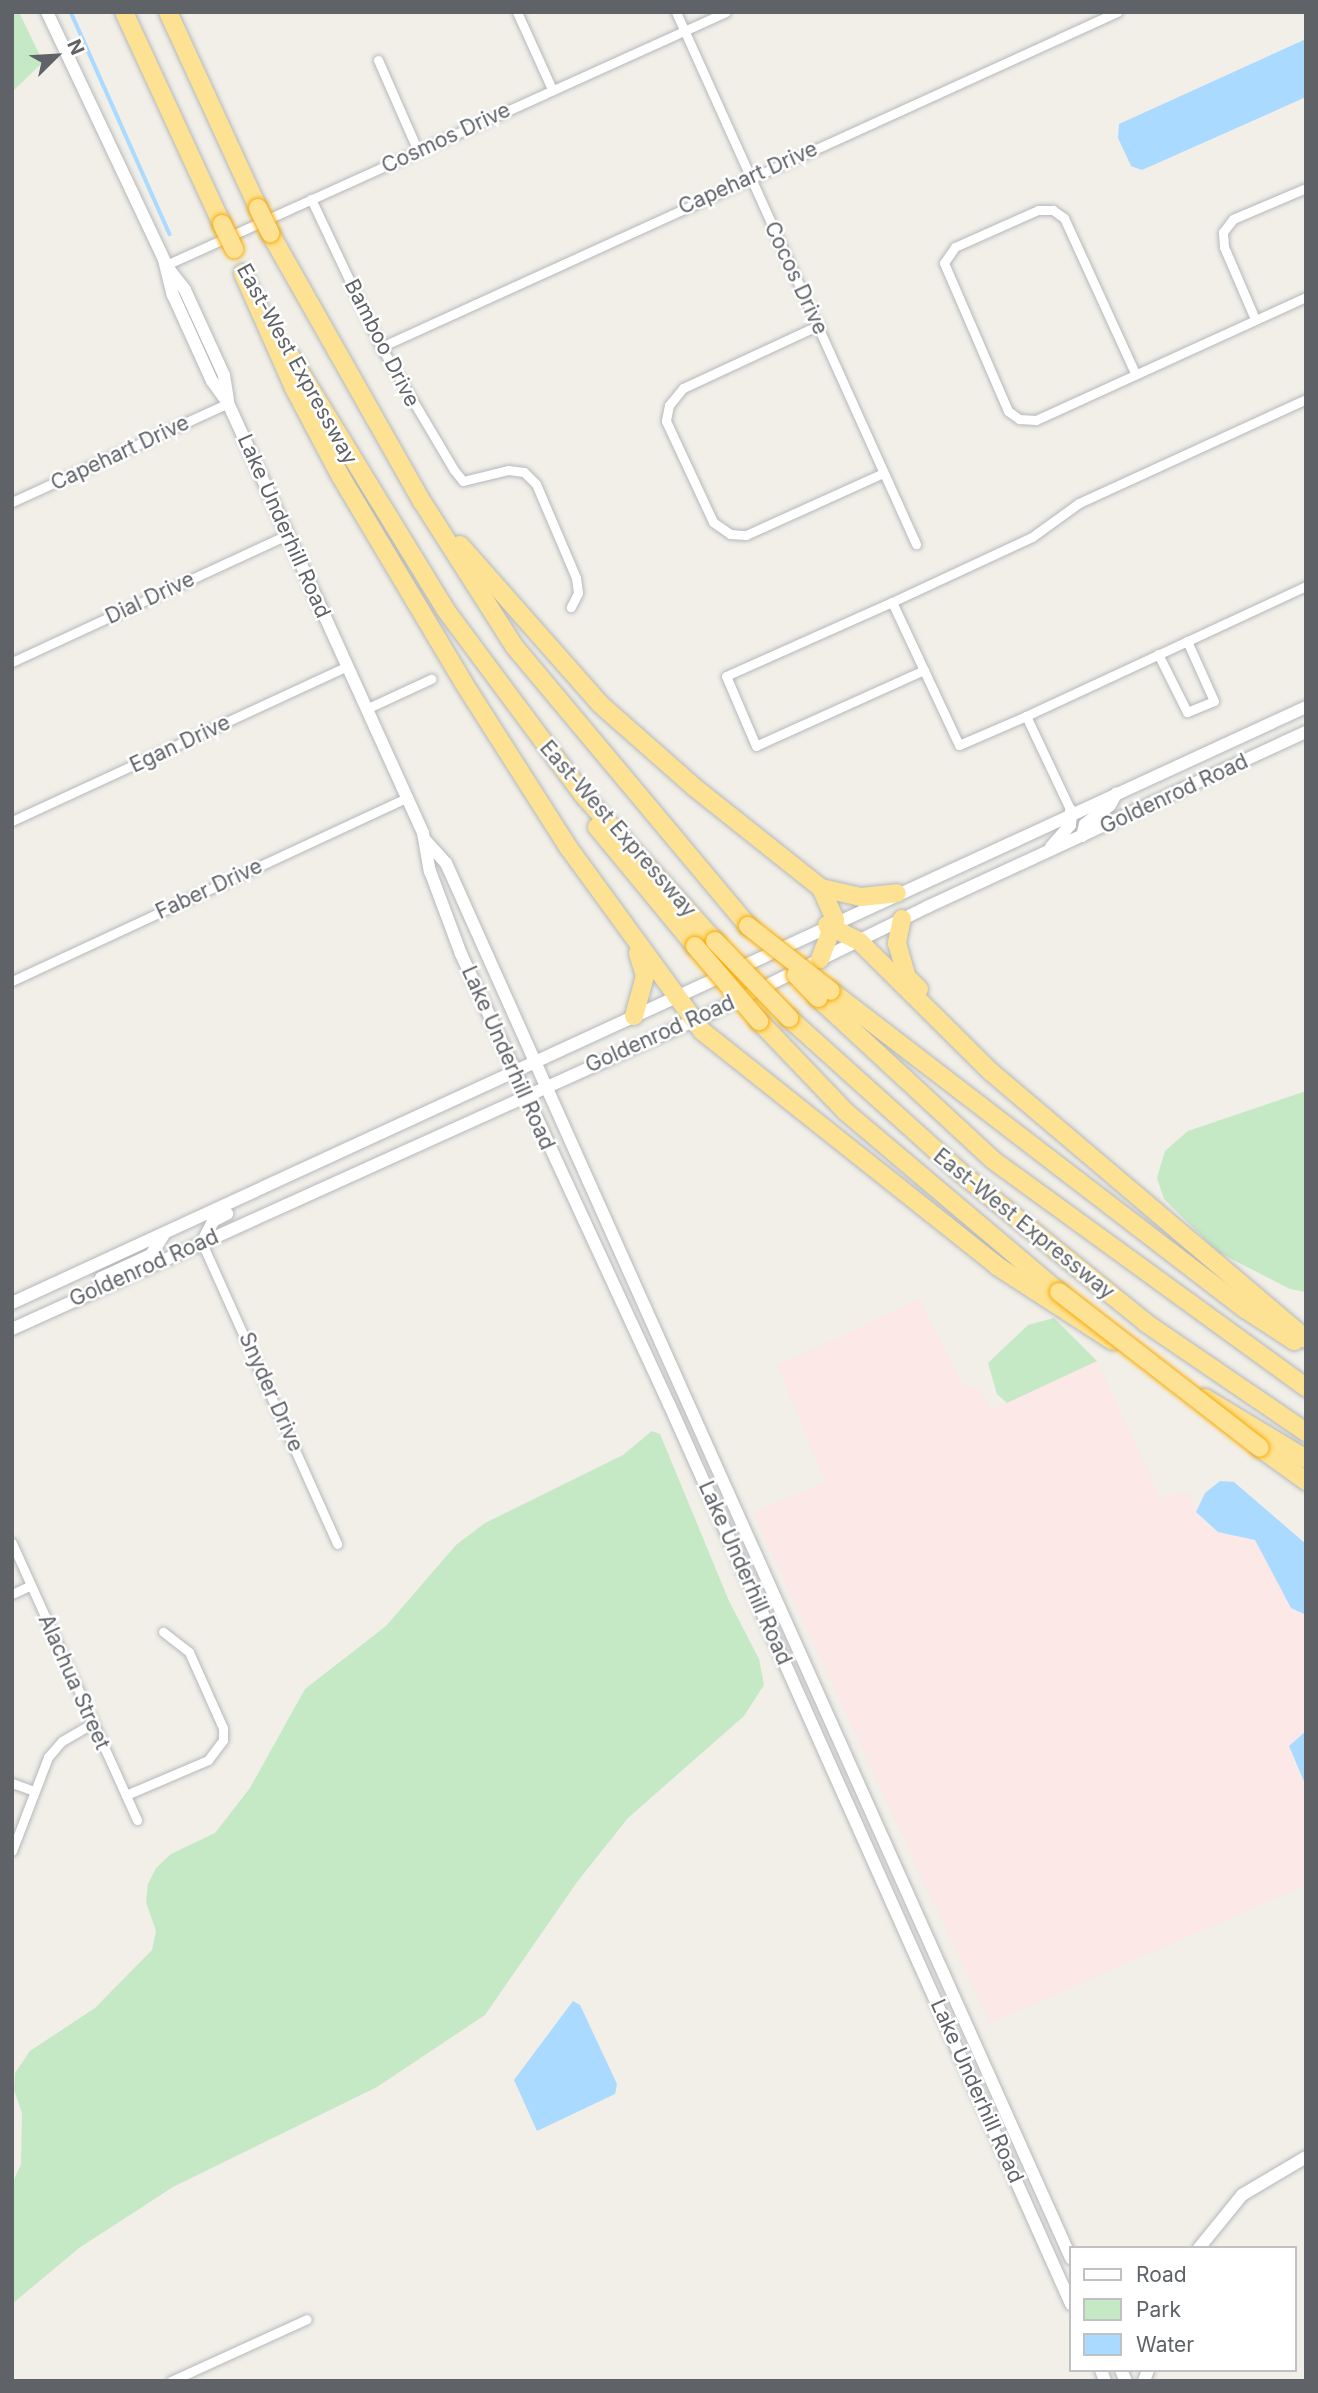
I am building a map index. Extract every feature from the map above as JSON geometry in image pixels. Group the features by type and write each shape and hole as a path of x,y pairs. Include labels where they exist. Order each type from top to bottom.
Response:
{"highway":[{"name":"East-West Expressway","path":"124,12 243,273 410,556 583,794 715,941 789,1018 961,1173 1146,1323 1306,1432"},
{"name":"East-West Expressway","path":"168,12 271,233 423,503 514,646 748,926 825,994 993,1160 1306,1387"},
{"path":"243,273 294,388 341,477 511,760 634,940 694,1021 759,1080 997,1266 1306,1459"},
{"path":"423,503 600,704 694,787 821,888 861,897 897,893"},
{"path":"583,794 597,827 695,946 759,1021 846,1112 1059,1292 1260,1448 1306,1480"},
{"path":"820,959 832,924 821,888"},
{"path":"902,919 897,943 907,977 1003,1078 1306,1339"},
{"path":"832,924 859,941 990,1071 1003,1078"},
{"path":"634,940 645,976 634,1016"},
{"path":"825,994 1245,1310 1306,1348"}],"street":[{"name":"Lake Underhill Road","path":"47,12 166,265 185,290 218,363 228,403 426,841 430,871 444,913 758,1604 1070,2302"},
{"path":"517,12 552,89"},
{"name":"Cocos Drive","path":"676,12 916,544"},
{"name":"Cosmos Drive","path":"166,265 726,12"},
{"name":"Capehart Drive","path":"381,347 1117,12"},
{"path":"378,60 418,151"},
{"path":"1255,319 1224,247 1223,232 1233,219 1306,188"},
{"name":"Bamboo Drive","path":"312,199 381,347 463,481 508,470 524,472 536,484 576,578 578,593 571,607"},
{"path":"1135,373 1064,218 1053,210 1038,210 955,247 944,263 1009,411 1020,419 1036,420 1306,297"},
{"path":"819,325 683,388 669,405 666,421 713,522 730,534 746,535 883,472"},
{"path":"924,670 756,746 726,676 1032,537 1079,503 1306,399"},
{"name":"Capehart Drive","path":"12,502 228,403"},
{"name":"Dial Drive","path":"12,662 287,535"},
{"path":"892,602 959,745 1306,586"},
{"path":"1158,654 1187,712 1214,701 1187,641"},
{"name":"Egan Drive","path":"12,821 347,666"},
{"path":"366,709 431,679"},
{"name":"Goldenrod Road","path":"12,1303 515,1074 1071,811 1116,794 1306,707"},
{"path":"1026,716 1071,811 1068,829 1046,853"},
{"name":"Goldenrod Road","path":"12,1329 546,1084 694,1021 902,919 1306,732"},
{"path":"1082,836 1085,824 1110,805 1116,794"},
{"name":"Faber Drive","path":"12,981 406,797"},
{"name":"Lake Underhill Road","path":"426,841 446,863 1070,2256"},
{"path":"202,1242 213,1221 232,1212 248,1195"},
{"path":"100,1288 101,1278 151,1255 164,1234"},
{"name":"Snyder Drive","path":"202,1242 337,1544"},
{"name":"Alachua Street","path":"12,1543 137,1820"},
{"path":"12,1594 31,1585"},
{"path":"758,1604 772,1590"},
{"path":"758,1604 778,1604"},
{"path":"125,1795 208,1760 223,1740 223,1728 189,1652 163,1632"},
{"path":"12,1851 48,1757 62,1741 93,1723"},
{"path":"12,1783 34,1791"},
{"path":"880,1875 915,1908"},
{"path":"942,2013 975,2043"},
{"path":"1201,2246 1242,2195 1306,2157"},
{"path":"171,2381 194,2376 307,2319"}],"shaded area":[{"path":"919,1299 963,1385 979,1389 991,1409 1097,1361 1160,1498 1188,1492 1205,1524 1218,1532 1255,1540 1291,1608 1306,1615 1306,1731 1293,1762 1306,1786 1306,1885 990,2023 753,1513 825,1482 778,1366"}],"green space":[{"path":"12,12 19,12 43,62 12,92"},
{"path":"1306,1091 1306,1292 1290,1289 1218,1252 1164,1199 1157,1178 1165,1151 1188,1131"},
{"path":"1054,1318 1097,1361 1007,1403 997,1394 988,1363 1028,1325"},
{"path":"652,1431 660,1434 729,1601 759,1659 764,1685 744,1716 628,1818 577,1882 485,2015 377,2087 173,2187 79,2248 12,2304 12,2184 21,2164 22,2113 14,2090 15,2073 30,2051 95,2008 152,1950 156,1931 146,1902 148,1884 156,1868 171,1854 215,1833 250,1788 305,1689 386,1626 456,1545 485,1523 623,1455"}],"water":[{"path":"1306,39 1306,97 1142,170 1131,166 1118,138 1119,124"},
{"path":"1220,1481 1234,1482 1306,1544 1306,1615 1291,1608 1255,1540 1218,1532 1196,1512 1205,1493"},
{"path":"1306,1731 1306,1786 1289,1746"},
{"path":"573,2001 580,2005 617,2084 615,2094 537,2131 514,2080"}],"waterway":[{"path":"71,12 170,234"}]}
